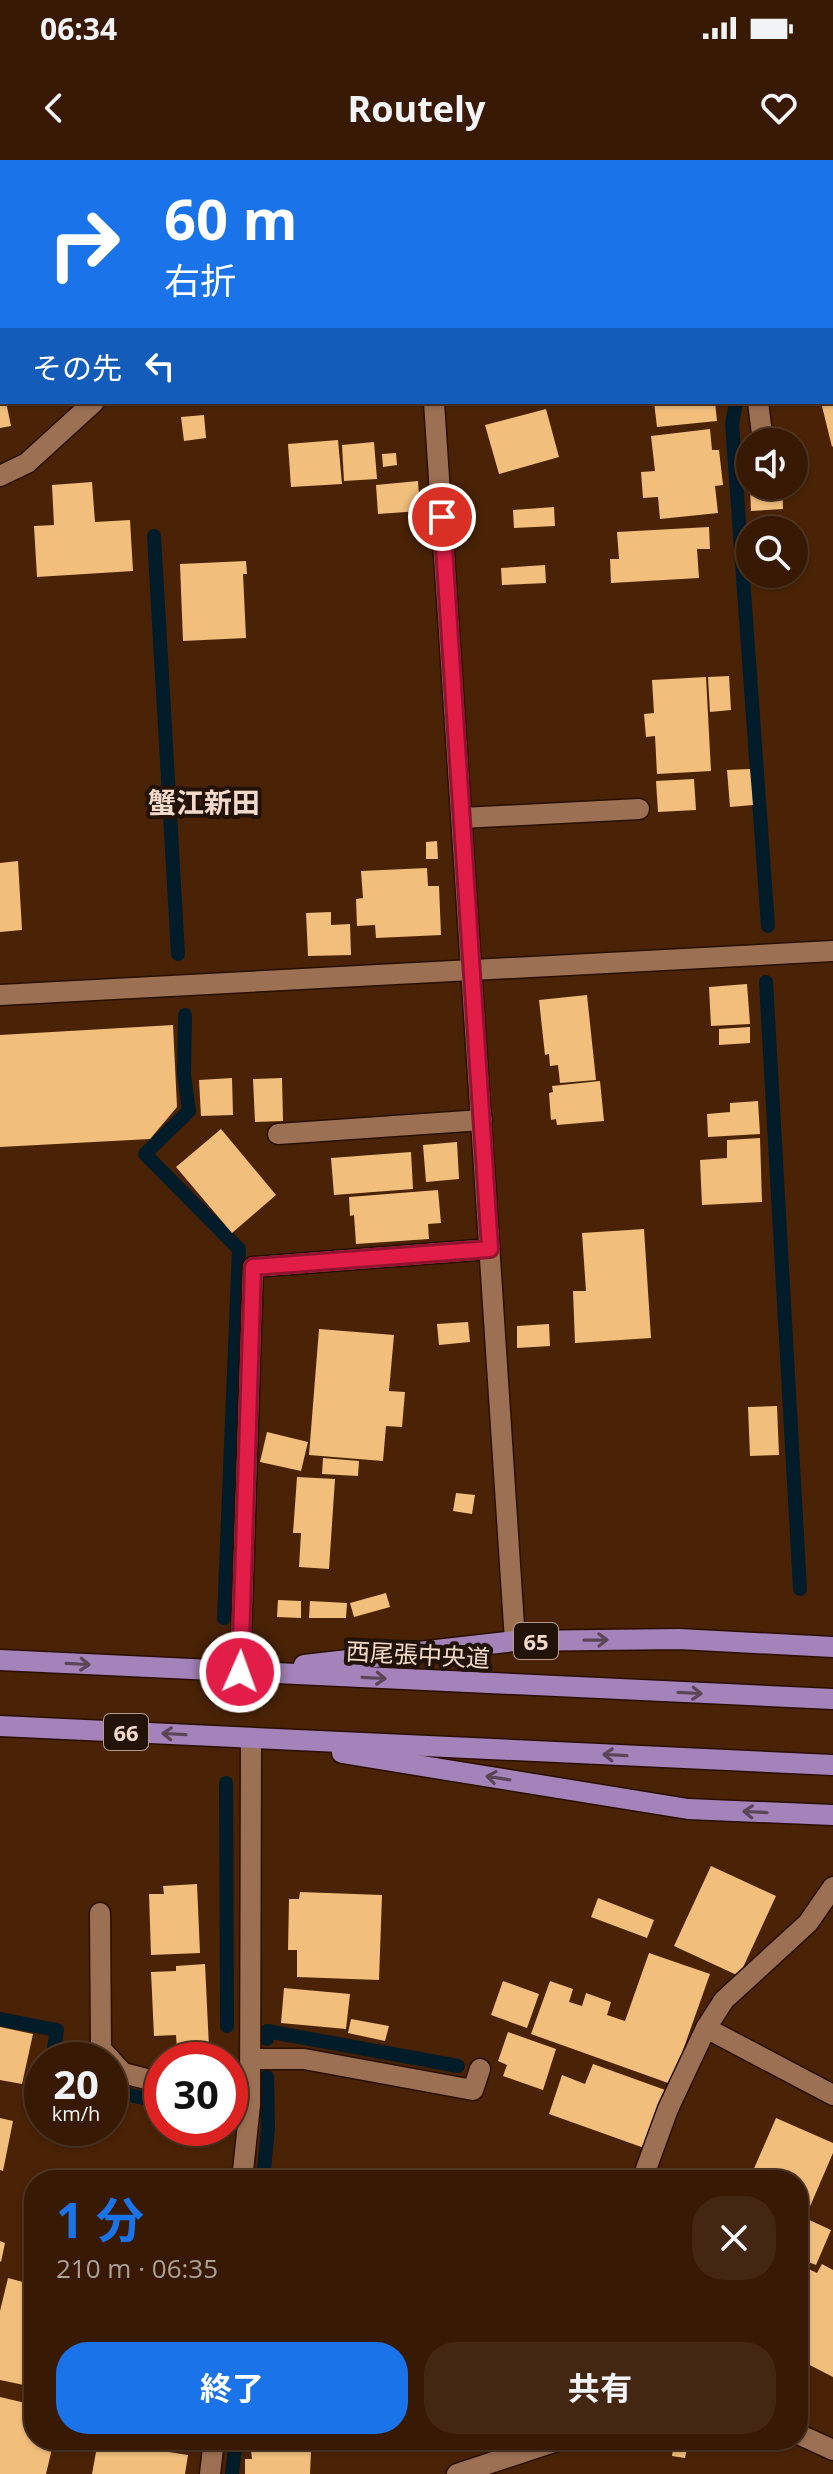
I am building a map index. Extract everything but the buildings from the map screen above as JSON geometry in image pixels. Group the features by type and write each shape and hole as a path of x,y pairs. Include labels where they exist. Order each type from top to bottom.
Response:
{"main road":[{"name":"65","path":"240,1672 515,1641 679,1639 833,1647"},
{"name":"西尾張中央道","path":"0,1660 833,1699"},
{"name":"66","path":"0,1726 251,1738"},
{"path":"251,1738 833,1765"},
{"path":"251,1738 688,1809 833,1815"}],"street":[{"path":"0,476 27,463 92,404"},
{"path":"434,404 515,1641"},
{"path":"758,404 761,428"},
{"path":"462,818 639,809"},
{"path":"0,995 833,951"},
{"path":"278,1134 482,1120"},
{"path":"240,1672 253,1267 490,1249"},
{"path":"248,2071 251,2059 251,1738"},
{"path":"646,2170 668,2109 706,2028 724,2000 808,1923 833,1887"},
{"path":"100,1913 101,2049 123,2073 144,2078"},
{"path":"706,2028 833,2095"},
{"path":"251,2059 304,2059 473,2090 480,2069"},
{"path":"241,2146 242,2170"},
{"path":"808,2439 833,2450"},
{"path":"210,2474 213,2450"},
{"path":"457,2474 530,2450"}],"waterway":[{"path":"736,404 732,424 768,926"},
{"path":"154,536 178,954"},
{"path":"766,982 800,1589"},
{"path":"185,1015 184,1074 189,1111 145,1154 239,1249 224,1618"},
{"path":"226,1783 227,2026"},
{"path":"0,2019 57,2030 55,2042"},
{"path":"267,2039 267,2031 458,2066"},
{"path":"264,2170 268,2128 267,2077"},
{"path":"128,2095 144,2098"},
{"path":"232,2474 235,2450"}],"district":[{"name":"蟹江新田","path":"204,802"}],"route":[{"path":"240,1672 253,1267 490,1249 442,517"}]}
